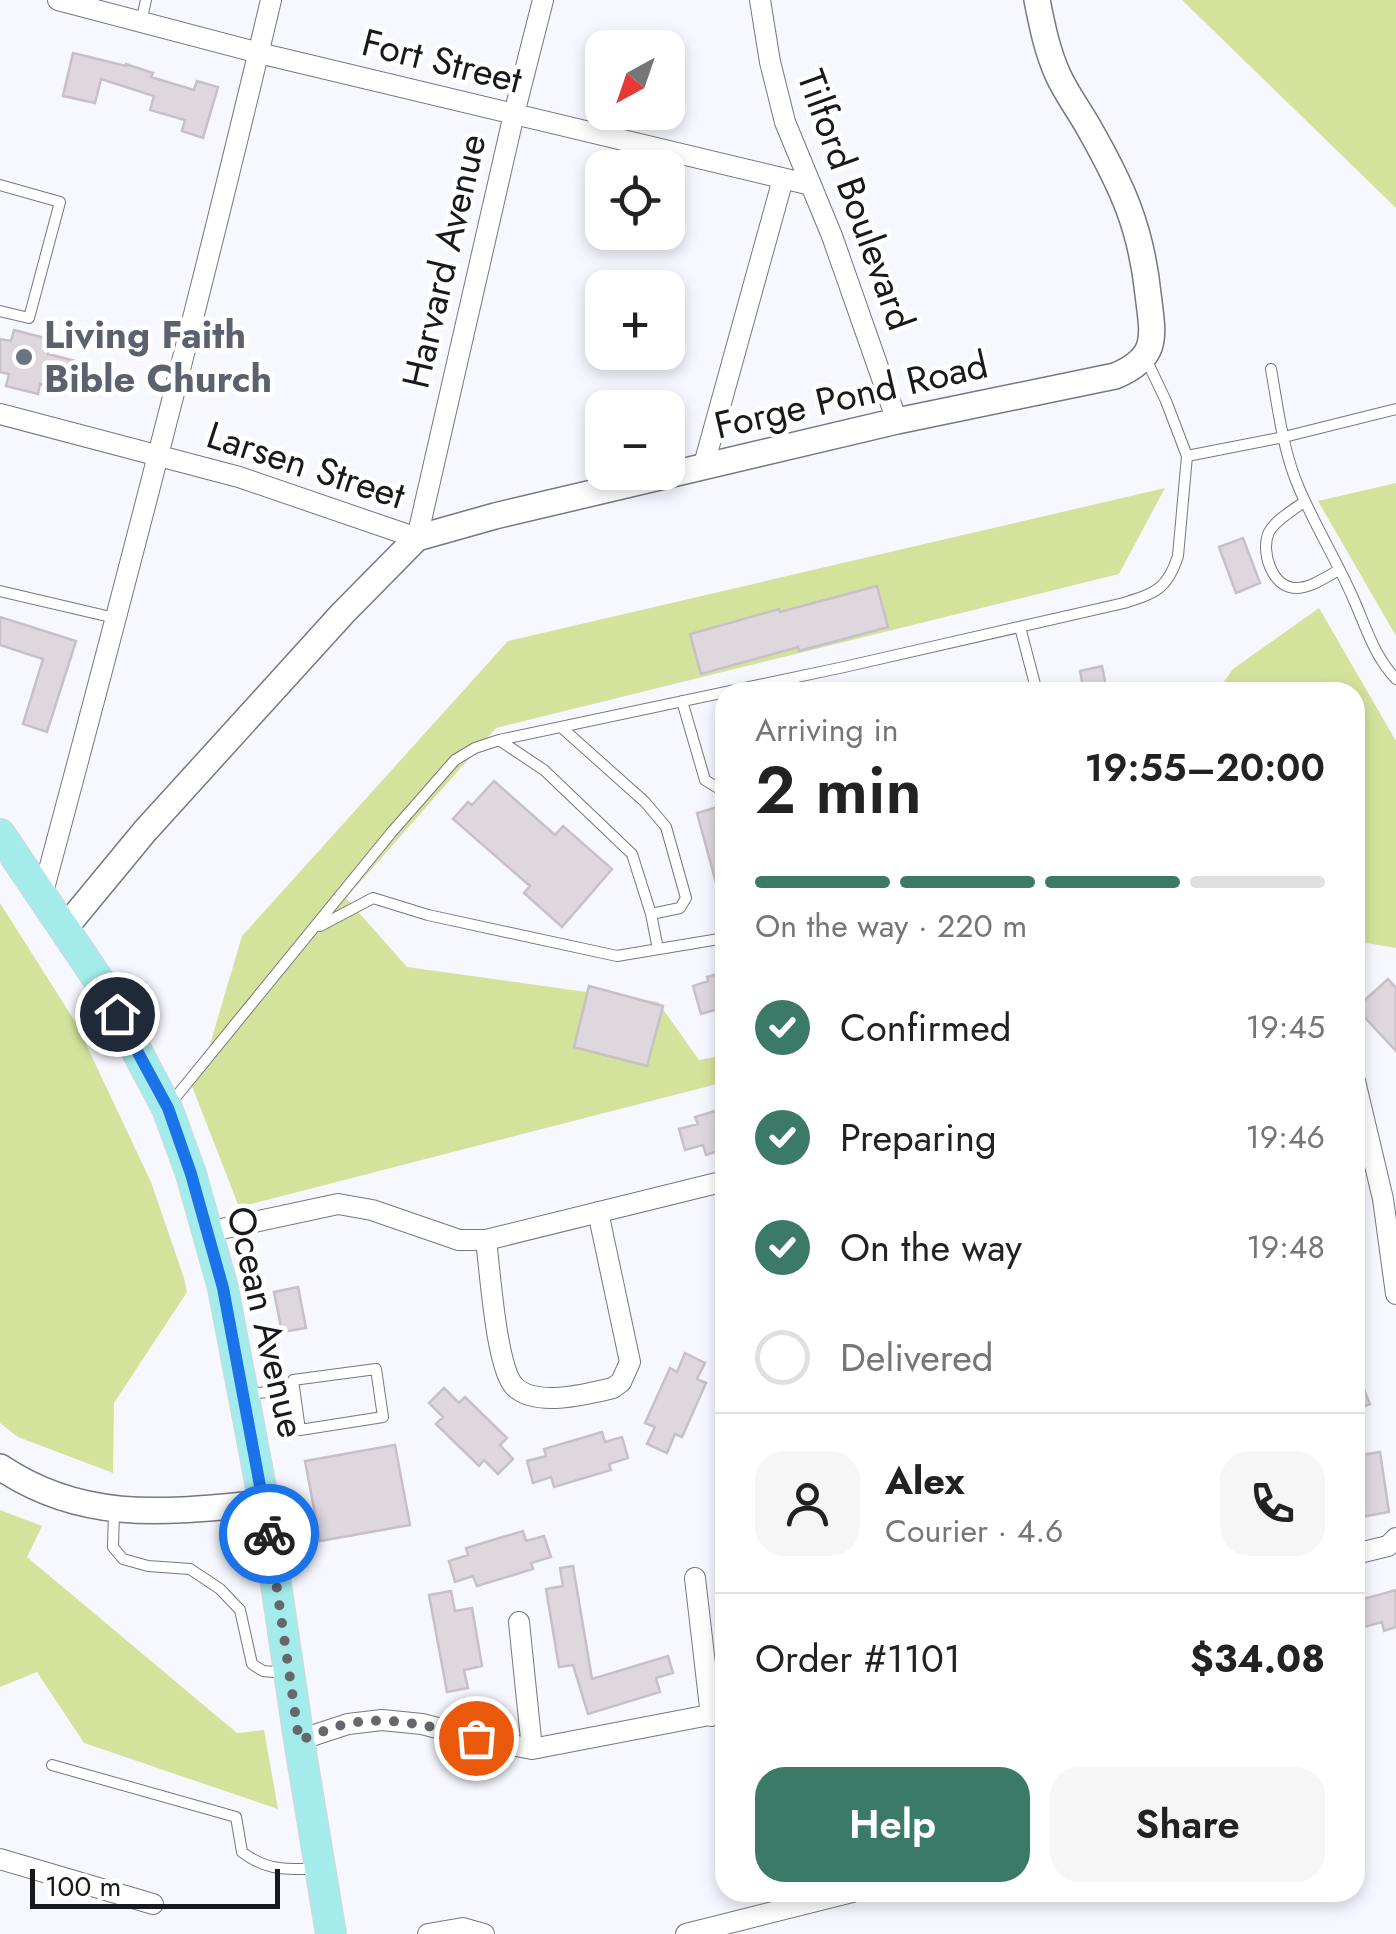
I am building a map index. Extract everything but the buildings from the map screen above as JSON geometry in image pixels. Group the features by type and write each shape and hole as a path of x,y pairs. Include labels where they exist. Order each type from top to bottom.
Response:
{"main road":[{"name":"Ocean Avenue","path":"0,834 100,982 168,1108 191,1174 223,1288 264,1503 331,1934"}],"street":[{"name":"Fort Street","path":"58,0 811,186"},
{"path":"42,896 160,456 271,0"},
{"name":"Harvard Avenue","path":"417,538 543,0"},
{"name":"Tilford Boulevard","path":"760,0 785,122 832,236 897,421"},
{"path":"1038,0 1057,74 1126,199 1139,235 1152,325 1146,358"},
{"path":"703,468 783,179"},
{"name":"Forge Pond Road","path":"64,928 158,816 343,613 417,538 897,421 1115,376 1146,358"},
{"name":"Larsen Street","path":"0,414 239,477 417,538"},
{"path":"1365,1125 1382,1200 1396,1294"},
{"path":"207,1232 338,1204 372,1210 459,1240 486,1240 715,1183"},
{"path":"486,1240 503,1364 514,1386 551,1398 613,1388 630,1362 598,1212"},
{"path":"0,1467 66,1500 114,1510 174,1511 264,1503"},
{"path":"1365,1552 1388,1546 1396,1538"},
{"path":"695,1578 715,1696"},
{"path":"519,1622 532,1749"},
{"path":"299,1740 348,1724 382,1720 422,1724 532,1749 715,1715"},
{"path":"0,1859 153,1904"},
{"path":"686,1934 812,1902"},
{"path":"428,1934 463,1928 484,1934"}],"lane":[{"path":"141,22 146,0"},
{"path":"0,185 60,202 29,318 0,311"},
{"path":"774,682 1155,593 1173,572 1178,556 1188,456 1146,358"},
{"path":"1271,369 1297,485 1372,646 1396,679"},
{"path":"1188,456 1396,409"},
{"path":"1305,501 1268,534 1270,568 1278,580 1297,588 1314,584 1339,570"},
{"path":"0,591 116,618"},
{"path":"1020,626 1034,682"},
{"path":"168,1108 455,760 498,740 715,695"},
{"path":"682,701 705,780 715,786"},
{"path":"561,727 645,802 666,827 686,898 680,908 651,914"},
{"path":"498,740 544,770 632,854 658,950"},
{"path":"315,928 373,898 428,915 616,956 715,940"},
{"path":"376,1369 382,1416 300,1430 294,1389 293,1380 376,1369"},
{"path":"243,1395 294,1389"},
{"path":"114,1510 113,1547 123,1559 190,1570 220,1589 240,1610 252,1664 263,1671 289,1673"},
{"path":"52,1765 236,1817 242,1852 259,1866 320,1870"}],"green space":[{"path":"1182,0 1396,0 1396,208"},
{"path":"1396,483 1396,636 1318,501"},
{"path":"1165,488 1119,574 496,728 346,898 407,967 658,1002 699,1060 715,1057 715,1085 239,1207 188,1076 206,1058 242,936 508,641"},
{"path":"1319,608 1362,682 1224,682 1233,669"},
{"path":"1365,687 1396,741 1396,948 1365,943"},
{"path":"0,903 76,1023 151,1182 187,1292 114,1403 113,1473 18,1437 0,1423"},
{"path":"0,1510 42,1526 27,1557 237,1733 264,1730 278,1809 84,1743 37,1672 0,1687"}],"way so far":[{"path":"269,1534 299,1740 348,1724 382,1720 422,1724 476,1738"}],"place":[{"name":"Living Faith Bible Church","path":"24,357"}],"route":[{"path":"117,1014 168,1108 191,1174 223,1288 269,1534"}]}
